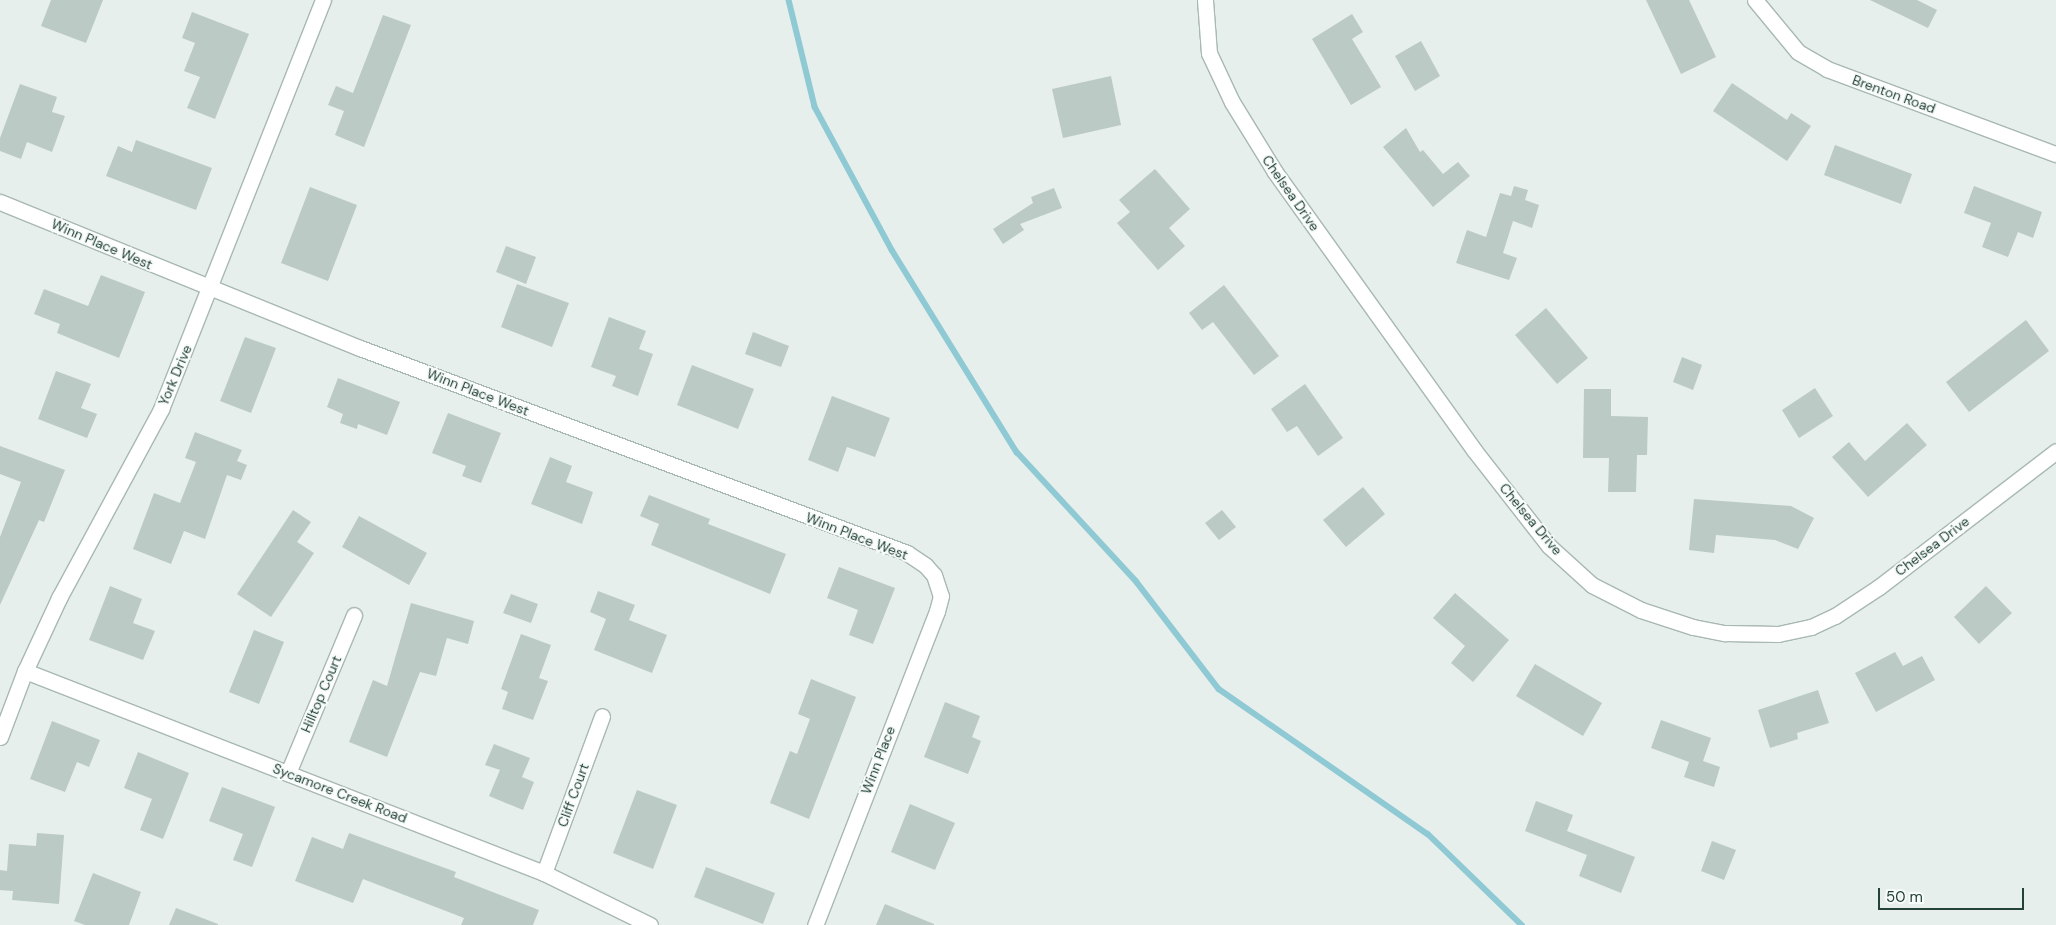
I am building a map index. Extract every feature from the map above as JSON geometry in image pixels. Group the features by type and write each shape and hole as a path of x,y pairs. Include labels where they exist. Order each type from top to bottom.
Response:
{"street":[{"name":"York Drive","path":"0,737 25,671 59,598 161,409 211,289 323,0"},
{"name":"Chelsea Drive","path":"1205,0 1209,53 1232,102 1275,172 1474,450 1549,546 1592,585 1641,610 1709,630 1778,634 1811,626 1835,616 1879,587 2056,451"},
{"name":"Brenton Road","path":"1755,0 1798,52 1828,69 2056,154"},
{"name":"Winn Place West","path":"0,202 211,289 907,553 934,575 941,596"},
{"name":"Winn Place","path":"815,925 941,596"},
{"name":"Hilltop Court","path":"288,773 354,614"},
{"name":"Sycamore Creek Road","path":"25,671 544,873 650,925"},
{"name":"Cliff Court","path":"544,873 602,716"}],"building":[{"path":"51,0 103,0 86,43 41,26"},
{"path":"1646,0 1689,0 1716,57 1681,74"},
{"path":"1870,0 1917,0 1937,10 1928,28"},
{"path":"192,12 249,34 215,119 187,108 200,77 184,71 195,43 182,38"},
{"path":"1352,14 1363,32 1352,39 1381,87 1351,105 1312,39"},
{"path":"383,15 411,25 364,147 335,135 344,111 328,105 336,86 353,93"},
{"path":"1421,41 1440,76 1415,91 1395,56"},
{"path":"1111,76 1121,125 1063,138 1052,89"},
{"path":"1732,83 1787,120 1791,113 1811,126 1787,161 1713,111"},
{"path":"20,84 57,97 52,112 65,116 52,152 27,142 21,159 0,151 0,138"},
{"path":"1406,128 1420,152 1423,150 1443,174 1458,162 1470,176 1433,207 1383,147"},
{"path":"136,140 212,168 196,210 106,176 118,146 132,152"},
{"path":"1835,145 1912,174 1901,204 1824,175"},
{"path":"1155,169 1190,209 1169,228 1185,246 1158,270 1117,223 1130,212 1119,200"},
{"path":"1514,186 1528,190 1525,200 1539,205 1532,228 1513,221 1503,253 1517,258 1509,280 1456,263 1467,230 1486,237 1500,193 1511,196"},
{"path":"1974,186 2042,212 2033,238 2018,232 2008,257 1982,247 1991,223 1964,213"},
{"path":"310,187 357,205 328,281 281,263"},
{"path":"1054,188 1062,208 1020,224 1024,230 1003,244 993,229 1033,203 1031,197"},
{"path":"506,246 536,257 526,284 496,272"},
{"path":"101,275 145,292 119,358 57,333 60,324 34,314 44,289 88,306"},
{"path":"517,284 569,303 552,347 501,327"},
{"path":"1224,285 1279,356 1254,375 1213,322 1202,330 1189,313"},
{"path":"1546,308 1588,358 1557,384 1515,335"},
{"path":"609,317 646,331 639,349 653,354 638,396 612,386 616,376 591,367"},
{"path":"2026,320 2049,351 1969,412 1946,382"},
{"path":"753,332 789,346 781,367 745,354"},
{"path":"245,337 276,348 251,413 220,401"},
{"path":"1682,357 1702,365 1693,390 1673,382"},
{"path":"692,365 754,389 738,429 677,405"},
{"path":"56,371 91,384 81,408 97,414 87,438 38,419"},
{"path":"338,378 400,402 387,435 358,424 357,429 340,423 343,414 327,407"},
{"path":"1305,384 1343,438 1318,456 1297,426 1287,432 1271,409"},
{"path":"1815,388 1833,416 1799,438 1782,410"},
{"path":"1584,389 1611,389 1611,416 1648,417 1647,455 1637,455 1636,492 1608,492 1609,458 1583,458"},
{"path":"832,396 890,418 875,457 847,447 838,472 808,460"},
{"path":"448,413 501,433 481,483 462,476 466,466 432,453"},
{"path":"1907,423 1927,445 1868,497 1832,457 1849,442 1865,461"},
{"path":"195,432 242,450 237,461 247,465 241,480 227,475 205,539 184,531 171,564 133,549 154,493 180,503 196,462 185,458"},
{"path":"0,446 65,470 44,522 39,520 0,605 0,537 21,482 0,474"},
{"path":"550,457 572,466 566,482 593,492 582,524 531,504"},
{"path":"1363,487 1385,514 1346,547 1323,520"},
{"path":"649,495 710,519 708,524 786,554 770,594 651,545 659,524 640,516"},
{"path":"1694,499 1791,506 1814,518 1798,549 1775,540 1716,535 1714,553 1689,550"},
{"path":"293,510 311,522 297,542 314,553 271,617 237,594"},
{"path":"1222,510 1236,527 1219,540 1205,523"},
{"path":"359,516 427,553 409,585 342,547"},
{"path":"839,567 895,588 873,644 849,635 858,610 827,598"},
{"path":"110,586 142,599 133,623 155,631 143,660 89,640"},
{"path":"1986,586 2012,613 1979,644 1954,617"},
{"path":"598,591 635,605 629,620 667,635 652,673 594,650 606,619 590,612"},
{"path":"1455,593 1509,640 1473,682 1451,663 1465,646 1433,618"},
{"path":"511,594 538,604 531,623 503,613"},
{"path":"411,603 474,621 468,644 447,638 436,676 420,672 387,757 349,742 373,680 387,686"},
{"path":"254,630 284,642 259,704 229,692"},
{"path":"521,634 551,645 539,678 548,681 533,720 502,709 508,692 501,689"},
{"path":"1895,652 1903,666 1922,656 1935,680 1876,712 1855,673"},
{"path":"1535,664 1602,703 1583,736 1516,696"},
{"path":"811,679 856,697 809,819 770,803 790,751 797,754 810,719 798,714"},
{"path":"1818,690 1829,723 1797,733 1798,739 1770,748 1758,710"},
{"path":"945,702 980,716 972,737 981,741 968,774 924,757"},
{"path":"1661,720 1711,738 1703,761 1720,767 1714,787 1684,777 1689,762 1651,748"},
{"path":"52,721 100,740 89,767 77,762 65,792 30,779"},
{"path":"494,744 530,758 522,777 534,782 523,810 489,796 500,770 485,765"},
{"path":"138,752 189,773 163,839 140,830 152,799 124,788"},
{"path":"222,787 275,807 252,867 233,860 243,834 209,821"},
{"path":"637,790 677,805 653,869 613,853"},
{"path":"1536,801 1573,815 1567,831 1635,857 1621,893 1579,876 1587,855 1525,831"},
{"path":"910,804 955,823 935,870 891,852"},
{"path":"37,833 64,835 59,904 12,900 13,891 0,890 0,870 7,871 9,844 36,846"},
{"path":"349,833 456,872 454,877 539,910 533,925 461,925 464,918 363,879 353,903 295,881 312,837 343,849"},
{"path":"1712,841 1736,850 1724,880 1701,871"},
{"path":"706,867 775,893 763,924 694,897"},
{"path":"93,873 141,892 129,925 85,925 74,921"},
{"path":"885,904 934,924 934,925 876,925"},
{"path":"176,908 218,924 218,925 169,925"}],"waterway":[{"path":"789,0 815,107 892,250 1017,452 1136,581 1219,689 1428,834 1522,925"}]}
